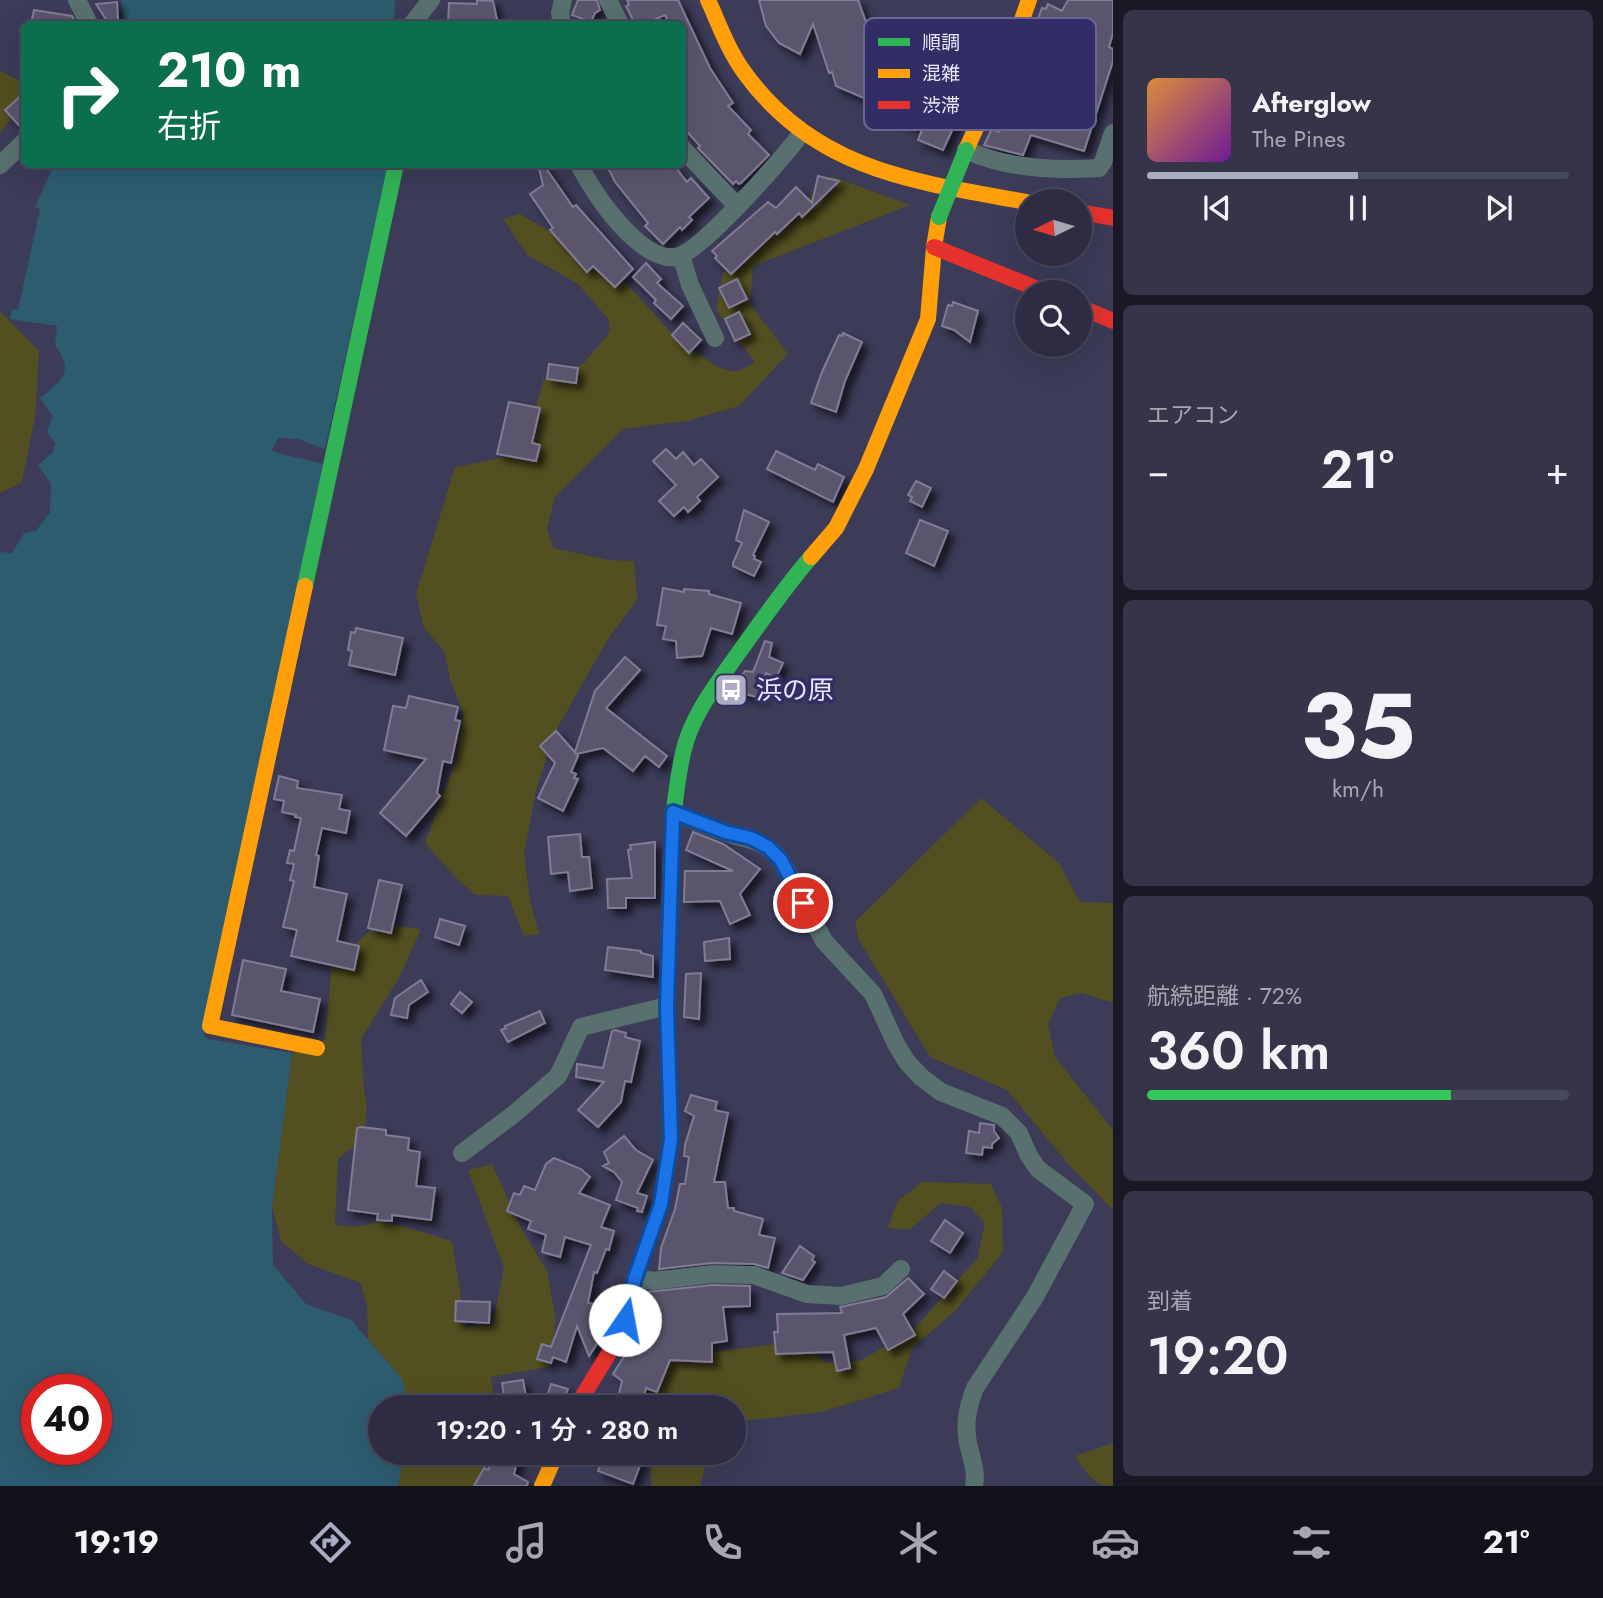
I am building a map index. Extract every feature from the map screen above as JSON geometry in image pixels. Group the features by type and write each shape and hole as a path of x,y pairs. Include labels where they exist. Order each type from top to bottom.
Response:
{"street":[{"path":"77,0 88,21"},
{"path":"414,21 431,0"},
{"path":"561,21 563,0"},
{"path":"608,0 618,21"},
{"path":"708,0 726,41 745,73 773,108 802,134 838,156 880,173 1015,200"},
{"path":"1023,18 1029,0"},
{"path":"581,1395 619,1337 635,1278 661,1204 669,1158 671,1139 667,1006 673,812 682,752 700,712 784,589 835,528 866,468 928,319 933,289 933,247 939,217 975,130"},
{"path":"966,150 988,160 1007,164 1076,169 1099,167 1113,133"},
{"path":"581,168 600,199 643,247 662,257 681,255 693,248 737,206 777,165 802,134"},
{"path":"0,165 21,145"},
{"path":"686,152 737,206"},
{"path":"317,1048 210,1026 396,168"},
{"path":"1092,214 1113,218"},
{"path":"933,247 1015,280"},
{"path":"681,255 690,285 715,338"},
{"path":"1092,312 1113,321"},
{"path":"673,812 725,832 751,838 768,847 781,860 824,941 873,994 896,1044 920,1077 941,1092 1002,1115 1019,1133 1038,1169 1085,1204 1035,1297 975,1388 966,1432 975,1468 974,1486"},
{"path":"462,1153 514,1114 558,1076 581,1027 667,1006"},
{"path":"635,1278 653,1281 712,1274 754,1275 807,1294 841,1296 883,1286 901,1269"},
{"path":"542,1486 551,1465"}],"shaded area":[{"path":"0,71 21,82 21,107 0,133"},
{"path":"831,176 910,205 753,266 750,304 788,354 739,406 687,421 623,429 555,497 547,529 553,548 609,560 634,561 637,600 608,639 555,732 536,790 524,854 530,900 539,934 524,936 508,896 475,895 425,843 457,758 463,713 450,678 444,651 424,628 416,594 455,467 522,454 544,379 583,364 610,332 608,319 578,284 527,255 503,219 520,214 595,258 627,284 673,335 717,367 734,372 755,363 716,309 723,273 759,245"},
{"path":"0,311 39,351 35,417 22,482 0,493"},
{"path":"981,798 1059,863 1080,902 1113,903 1113,1003 1082,993 1060,998 1048,1025 1055,1057 1113,1130 1113,1210 1070,1166 1007,1090 930,1057 859,940 855,922"},
{"path":"378,924 421,929 400,976 361,1039 367,1105 364,1138 338,1159 335,1225 355,1227 384,1221 452,1241 466,1327 493,1324 504,1268 468,1170 492,1164 521,1228 547,1271 556,1320 549,1367 491,1377 493,1395 405,1395 402,1379 368,1339 367,1306 361,1283 308,1264 281,1241 272,1207 292,1053 325,1040 332,964"},
{"path":"922,1182 991,1184 1002,1208 1003,1252 955,1311 912,1348 899,1388 822,1412 746,1421 746,1395 643,1395 649,1380 680,1356 801,1341 826,1363 860,1361 914,1329 977,1259 985,1223 970,1207 941,1203 909,1230 888,1228 897,1202"},
{"path":"1113,1443 1113,1486 1095,1480 1075,1456"},
{"path":"402,1465 487,1465 475,1486 398,1486"},
{"path":"649,1465 706,1465 700,1486 652,1486"}],"water":[{"path":"121,0 395,0 394,21 124,21"},
{"path":"53,168 387,168 325,449 298,439 278,438 272,450 323,464 204,1035 208,1039 292,1053 272,1207 273,1265 306,1304 351,1320 402,1379 405,1395 368,1395 368,1465 402,1465 398,1486 0,1486 0,552 12,553 24,533 36,531 50,512 51,484 38,465 53,452 55,444 47,431 53,416 40,398 60,380 65,369 55,345 57,326 10,319 12,309 18,310 40,209 35,207"}],"building":[{"path":"477,0 493,1 497,21 448,21 449,3 477,4"},
{"path":"578,0 597,0 600,10 595,13 591,21 572,15"},
{"path":"627,0 678,0 710,68 733,103 728,106 751,130 748,134 769,155 741,183 736,181 733,184 698,148 700,146 686,130 686,21 668,21 665,15 652,21 634,21 626,6 629,5"},
{"path":"759,0 858,0 865,18 864,98 836,86 813,24 800,54 779,43 766,26"},
{"path":"1068,0 1113,0 1113,33 1109,47 1113,49 1113,61 1096,114 1096,18 1038,18 1042,8 1046,9 1048,4 1062,11"},
{"path":"117,2 118,19 107,21 96,4"},
{"path":"34,10 72,16 74,21 32,21"},
{"path":"21,96 21,128 5,110"},
{"path":"922,130 952,130 943,150 918,140"},
{"path":"992,130 1091,130 1084,151 1031,135 1023,155 984,145"},
{"path":"539,168 546,168 573,207 576,205 633,269 615,287 593,266 587,272 550,230 553,228 530,194 543,185"},
{"path":"608,168 676,168 687,182 691,178 709,198 689,217 692,220 682,230 680,227 663,244 645,226 648,223 615,182"},
{"path":"818,176 839,181 802,217 799,213 777,234 775,232 731,274 715,258 717,256 712,251 768,202 776,208 796,187 812,203"},
{"path":"646,263 661,279 657,283 683,306 671,319 633,277"},
{"path":"737,279 747,299 729,308 719,288"},
{"path":"953,302 978,311 970,342 954,330 942,326 948,305 952,306"},
{"path":"739,312 750,334 735,341 725,319"},
{"path":"683,323 701,340 689,353 672,335"},
{"path":"843,333 862,342 845,381 836,412 811,403 822,372 839,335 842,336"},
{"path":"549,364 578,368 576,383 547,379"},
{"path":"509,402 540,408 532,443 540,445 536,461 497,454"},
{"path":"666,449 676,459 683,452 694,465 701,459 718,477 697,497 700,501 688,512 684,507 674,516 659,501 676,485 653,461"},
{"path":"776,451 815,470 818,464 844,477 833,502 767,469"},
{"path":"916,481 931,488 922,507 910,501 912,497 908,495"},
{"path":"744,510 769,522 753,555 754,559 761,562 754,576 733,566 742,543 736,540"},
{"path":"920,520 948,531 934,566 906,553"},
{"path":"663,588 684,592 684,589 709,591 709,594 741,603 732,634 711,628 702,656 677,658 676,641 663,639 666,626 657,625"},
{"path":"356,628 403,638 395,675 349,665 352,651 348,650 351,632 355,633"},
{"path":"765,641 772,643 769,657 783,663 776,678 766,673 760,698 734,691 732,688 745,671 753,672"},
{"path":"625,657 640,670 606,708 667,756 659,767 645,756 633,771 603,748 576,754 578,756 571,772 576,774 574,778 578,779 563,811 538,798 555,763 540,746 556,731 575,752 595,691"},
{"path":"409,696 458,707 455,720 460,721 451,763 443,761 437,793 440,796 406,836 380,813 426,759 384,750 393,706 406,708"},
{"path":"279,776 298,781 297,788 342,795 339,809 350,811 346,833 322,828 316,855 319,856 314,887 347,894 337,941 359,946 354,970 291,956 297,930 283,927 294,881 290,880 294,864 287,863 290,850 294,851 301,818 282,812 284,801 274,799"},
{"path":"693,832 723,844 760,869 740,894 750,915 730,924 720,901 684,902 685,871 733,871 686,850"},
{"path":"580,834 582,857 589,857 592,888 570,891 568,872 551,874 548,837"},
{"path":"655,842 655,898 626,898 626,908 608,908 607,879 632,878 628,850 631,849 630,845"},
{"path":"379,880 402,885 391,933 368,928"},
{"path":"440,919 465,926 459,945 435,937"},
{"path":"729,938 730,959 705,961 704,942"},
{"path":"608,947 641,951 653,956 653,977 605,970"},
{"path":"243,960 286,969 281,991 320,999 313,1032 232,1015"},
{"path":"701,973 699,1019 684,1017 686,974"},
{"path":"421,980 428,992 409,1005 407,1018 391,1015 395,998"},
{"path":"460,992 472,1002 462,1013 451,1004"},
{"path":"540,1011 545,1023 508,1042 501,1030 506,1028 505,1026"},
{"path":"612,1031 626,1033 625,1037 640,1041 631,1082 625,1081 621,1102 598,1127 578,1110 604,1082 576,1077 577,1064 603,1068"},
{"path":"691,1095 717,1102 715,1110 728,1113 714,1182 725,1182 728,1208 763,1219 759,1235 775,1238 768,1268 754,1264 712,1263 659,1269 661,1248 675,1209 680,1184 685,1184 689,1157 684,1156 685,1145 694,1116 685,1111"},
{"path":"980,1123 994,1125 994,1131 999,1138 992,1144 992,1148 983,1147 982,1155 966,1153 969,1131 979,1133"},
{"path":"357,1128 386,1130 386,1135 409,1138 408,1150 420,1152 416,1186 435,1188 431,1220 392,1215 392,1221 377,1220 378,1214 348,1210"},
{"path":"624,1136 636,1150 653,1160 637,1193 647,1196 642,1212 616,1200 622,1182 614,1172 603,1166 609,1163 604,1152"},
{"path":"554,1158 581,1169 590,1177 579,1193 610,1205 601,1227 614,1231 609,1250 606,1249 597,1273 594,1272 588,1303 595,1304 593,1315 609,1320 606,1330 589,1356 577,1326 566,1362 553,1357 551,1363 537,1359 542,1344 551,1347 591,1245 565,1237 560,1257 542,1252 546,1235 528,1229 531,1221 507,1211 514,1193 520,1195 524,1186 535,1190 546,1164"},
{"path":"945,1220 963,1233 950,1253 931,1241"},
{"path":"800,1246 814,1256 812,1260 815,1262 803,1280 782,1273"},
{"path":"944,1271 957,1281 944,1298 931,1289"},
{"path":"908,1278 924,1294 903,1314 915,1335 888,1350 876,1328 844,1335 850,1368 837,1371 833,1352 776,1354 774,1332 778,1332 777,1314 842,1313 840,1307 886,1297"},
{"path":"713,1285 750,1286 750,1306 723,1307 727,1341 712,1343 712,1362 670,1360 657,1392 646,1388 644,1395 619,1395 622,1381 613,1374 633,1342 647,1292"},
{"path":"456,1301 490,1302 489,1323 455,1321"},
{"path":"523,1380 526,1395 504,1395 502,1383"},
{"path":"551,1384 568,1389 566,1395 548,1395"},
{"path":"491,1465 516,1465 514,1474 528,1482 527,1486 474,1486 484,1468 488,1470"},
{"path":"601,1465 640,1465 633,1484 598,1471"}],"traffic: fast":[{"path":"939,217 966,150"},
{"path":"305,586 395,168"},
{"path":"670,881 677,784 692,726 721,678 811,557"}],"traffic: slow":[{"path":"708,0 738,64 772,105 803,131 835,151 870,167 946,187 1015,200"},
{"path":"1023,18 1029,0"},
{"path":"966,150 975,130"},
{"path":"811,557 836,528 866,469 928,319 939,217"},
{"path":"305,586 210,1026 317,1048"},
{"path":"542,1486 551,1465"}],"traffic: jam":[{"path":"1092,214 1113,218"},
{"path":"934,247 1015,280"},
{"path":"1092,312 1113,321"},
{"path":"583,1395 619,1337 635,1278 661,1204 666,1178 671,1139 667,1006 670,881"}],"place":[{"name":"浜の原","path":"731,690"}],"route":[{"path":"625,1320 635,1278 661,1204 671,1139 667,1006 673,812 725,832 751,838 768,847 781,860 803,903"}]}
